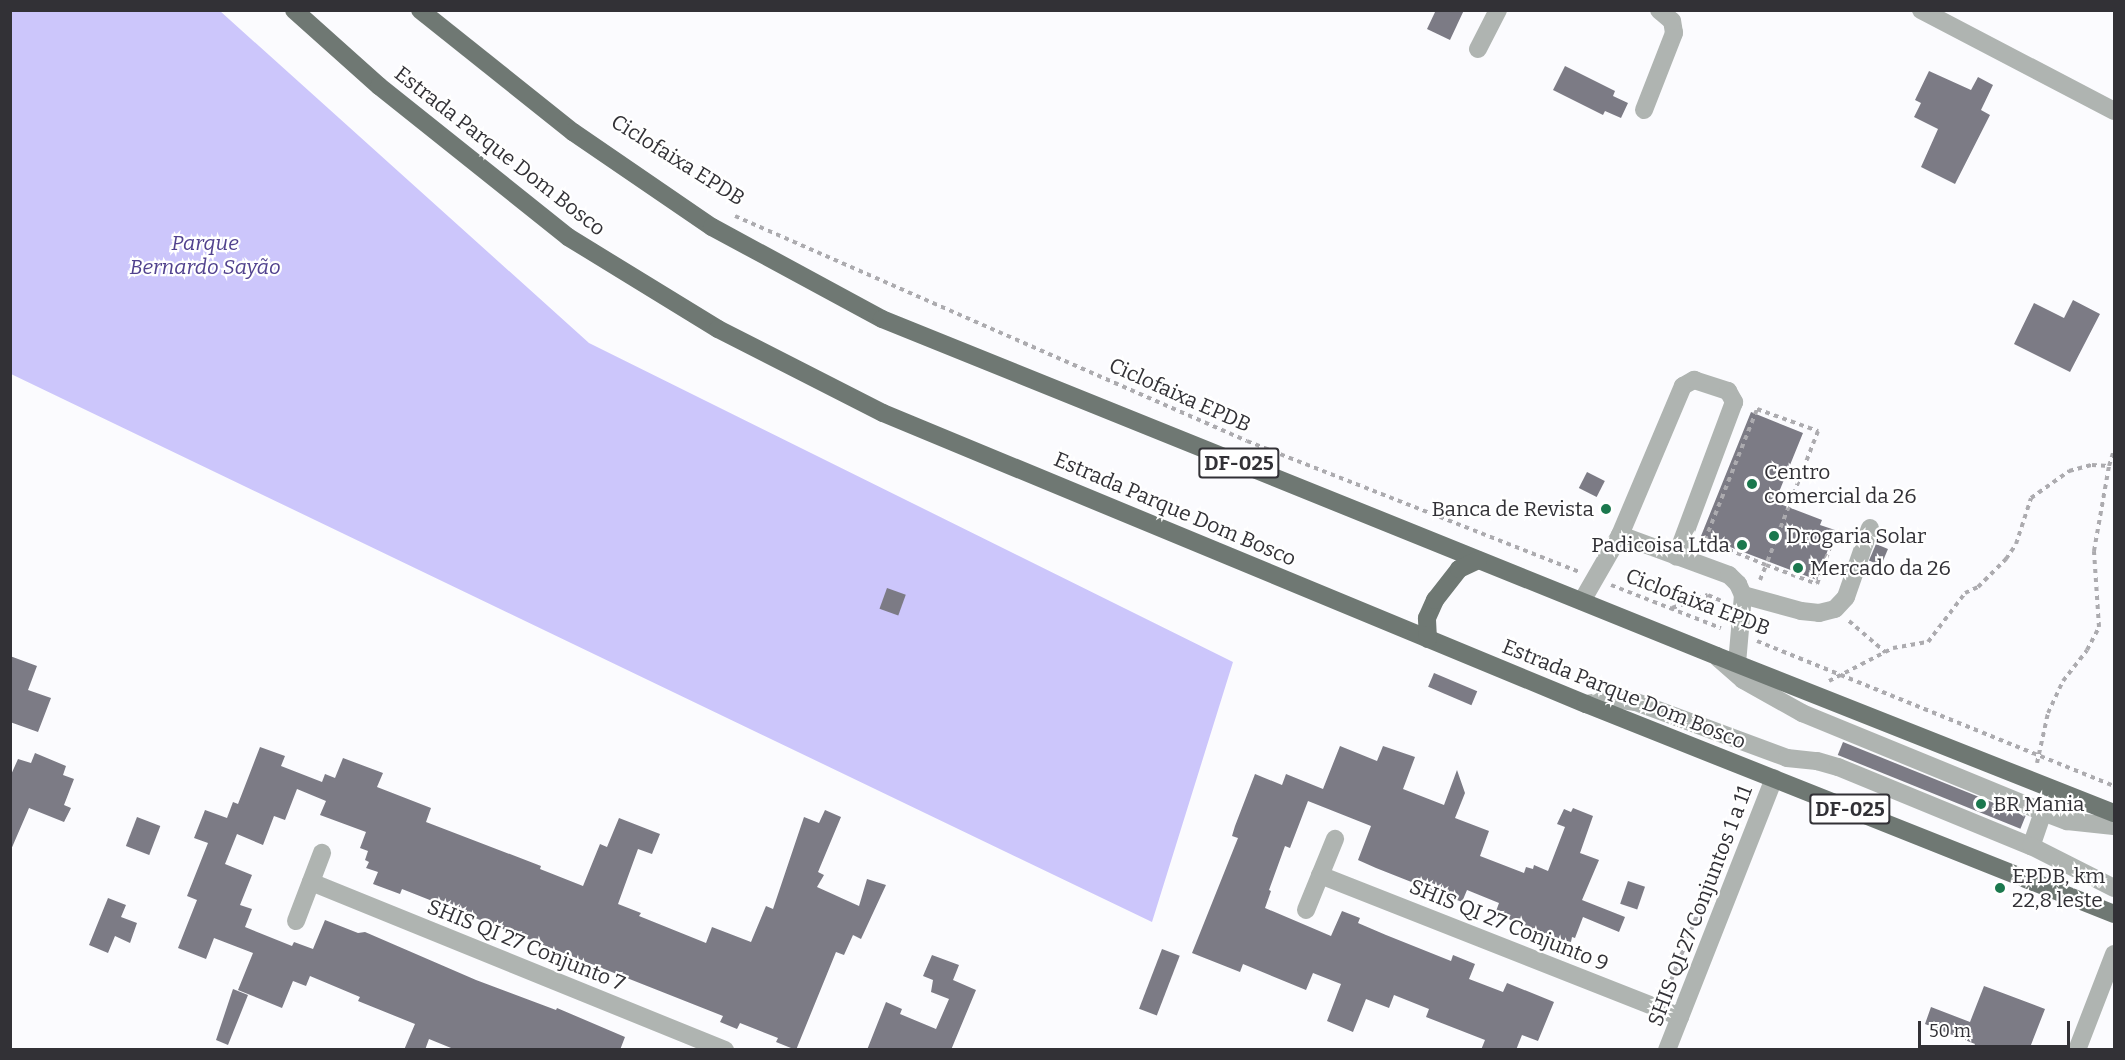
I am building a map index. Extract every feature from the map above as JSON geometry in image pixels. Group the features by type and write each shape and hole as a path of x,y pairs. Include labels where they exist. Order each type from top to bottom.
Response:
{"main road":[{"name":"Estrada Parque Dom Bosco","path":"294,10 379,86 568,237 718,329 883,413 1586,704 2115,914"},
{"name":"DF-025","path":"420,10 573,132 712,227 882,319 1717,656 2115,813"},
{"path":"1428,639 1428,618 1435,600 1459,569 1478,560"}],"street":[{"path":"1478,49 1498,10"},
{"path":"1644,111 1674,33 1672,21 1659,10"},
{"path":"1921,10 2115,111"},
{"path":"1582,601 1620,536 1683,386 1694,380 1728,391 1734,402 1676,556"},
{"path":"1620,536 1729,575 1748,597 1800,611 1819,613 1835,609 1846,597 1870,528"},
{"path":"1737,663 1738,634 1748,597"},
{"path":"1717,656 1743,680 1802,713 2067,821 2115,826"},
{"path":"1586,704 1614,699 1636,702 1787,758 1817,761 1838,767 2031,846 2115,888"},
{"name":"SHIS QI 27 Conjuntos 1 a 11","path":"1667,1050 1774,778"},
{"path":"2031,846 2043,812"},
{"path":"1306,910 1335,839"},
{"path":"296,921 322,853"},
{"name":"SHIS QI 27 Conjunto 9","path":"1320,875 1680,1017"},
{"name":"SHIS QI 27 Conjunto 7","path":"311,882 725,1050"},
{"path":"2077,1050 2115,954"}],"path":[{"name":"Ciclofaixa EPDB","path":"728,213 1247,441 1841,674 2115,786"},
{"path":"1748,597 1766,565 1818,432 1757,409 1706,540 1766,565 1817,584 1835,533"},
{"path":"2033,780 2048,713 2063,681 2087,650 2099,627 2094,551 2109,466 2115,450"},
{"path":"1811,693 1841,674 1885,652 1928,642 1965,592 1978,587 2006,559 2016,544 2031,498 2069,471 2091,465 2109,466"},
{"path":"1835,609 1885,652"}],"green space":[{"name":"Parque Bernardo Sayão","path":"10,11 220,11 589,343 1233,662 1152,922 11,374"}],"building":[{"path":"1436,10 1464,10 1450,40 1427,29"},
{"path":"1565,66 1615,91 1613,96 1628,103 1621,118 1605,111 1603,115 1553,90"},
{"path":"1929,71 1971,90 1978,77 1993,85 1981,110 1990,115 1955,184 1921,167 1938,129 1914,117 1921,103 1915,100"},
{"path":"2073,300 2100,314 2070,372 2014,344 2034,303 2064,318"},
{"path":"1751,412 1803,433 1775,502 1822,520 1820,525 1835,530 1817,580 1701,536"},
{"path":"1587,472 1605,481 1597,497 1579,488"},
{"path":"1876,544 1888,549 1881,566 1869,561"},
{"path":"887,588 906,595 898,616 879,609"},
{"path":"10,656 37,666 28,690 51,698 38,732 10,722"},
{"path":"1434,673 1477,691 1471,705 1428,687"},
{"path":"1843,742 2026,816 2020,829 1838,755"},
{"path":"1340,746 1377,761 1383,746 1415,757 1403,789 1444,805 1457,770 1465,793 1455,818 1489,831 1480,856 1524,873 1526,867 1533,869 1534,865 1548,871 1565,827 1557,824 1564,809 1571,812 1573,808 1593,816 1580,853 1599,860 1582,900 1625,917 1619,932 1583,917 1575,938 1572,937 1571,942 1559,939 1495,914 1499,903 1467,890 1462,902 1376,868 1358,860 1371,826 1308,801 1290,848 1285,846 1269,890 1271,891 1265,908 1331,936 1342,911 1360,918 1358,923 1451,961 1453,955 1475,964 1469,979 1503,992 1507,983 1554,1002 1538,1041 1522,1035 1516,1050 1481,1050 1485,1040 1426,1017 1429,1009 1394,995 1389,1008 1366,999 1353,1032 1327,1021 1341,984 1313,973 1306,990 1243,964 1240,972 1192,953 1238,838 1232,836 1255,774 1282,785 1286,774 1323,789"},
{"path":"260,747 285,756 281,766 322,782 325,774 335,778 343,758 383,773 377,787 431,808 426,822 541,866 540,869 583,886 600,844 607,847 619,818 660,834 652,854 638,849 618,904 641,913 639,916 706,943 712,927 751,942 766,906 773,909 804,817 819,823 825,810 841,817 818,872 824,875 817,887 859,906 867,879 886,885 861,939 853,935 844,955 836,952 796,1050 776,1042 778,1038 740,1023 737,1029 720,1022 723,1016 402,889 400,894 373,884 378,872 366,868 369,862 365,860 368,851 360,848 366,832 320,815 326,801 297,789 285,820 274,816 263,845 237,834 225,864 252,875 240,905 252,909 245,927 292,946 294,942 313,949 325,920 358,933 365,932 476,980 556,1010 557,1008 625,1037 620,1050 456,1050 429,1039 425,1050 404,1050 415,1024 358,1001 360,997 310,976 306,986 293,981 282,1008 238,990 253,953 214,938 206,959 178,948 197,900 187,896 208,843 194,838 205,810 227,818 233,802 238,804"},
{"path":"35,753 66,766 63,775 74,779 64,805 71,808 64,822 29,808 10,852 10,777 18,759 31,763"},
{"path":"137,817 160,826 149,855 126,846"},
{"path":"1628,881 1645,887 1637,910 1620,904"},
{"path":"108,898 126,905 121,917 137,923 130,943 115,936 108,953 89,945"},
{"path":"1162,949 1180,956 1157,1016 1139,1009"},
{"path":"932,955 959,965 953,980 976,990 951,1050 867,1050 886,1002 902,1009 900,1014 936,1029 949,999 931,992 933,980 923,976"},
{"path":"1984,986 2045,1009 2029,1050 1972,1050 1975,1044 1925,1024 1931,1007 1970,1022"},
{"path":"233,989 248,995 228,1045 216,1040"}],"place":[{"name":"Centro comercial da 26","path":"1752,484"},
{"name":"Banca de Revista","path":"1606,509"},
{"name":"Drogaria Solar","path":"1774,536"},
{"name":"Padicoisa Ltda","path":"1742,545"},
{"name":"Mercado da 26","path":"1798,568"},
{"name":"BR Mania","path":"1981,804"},
{"name":"EPDB, km 22,8 leste","path":"2000,888"}]}
